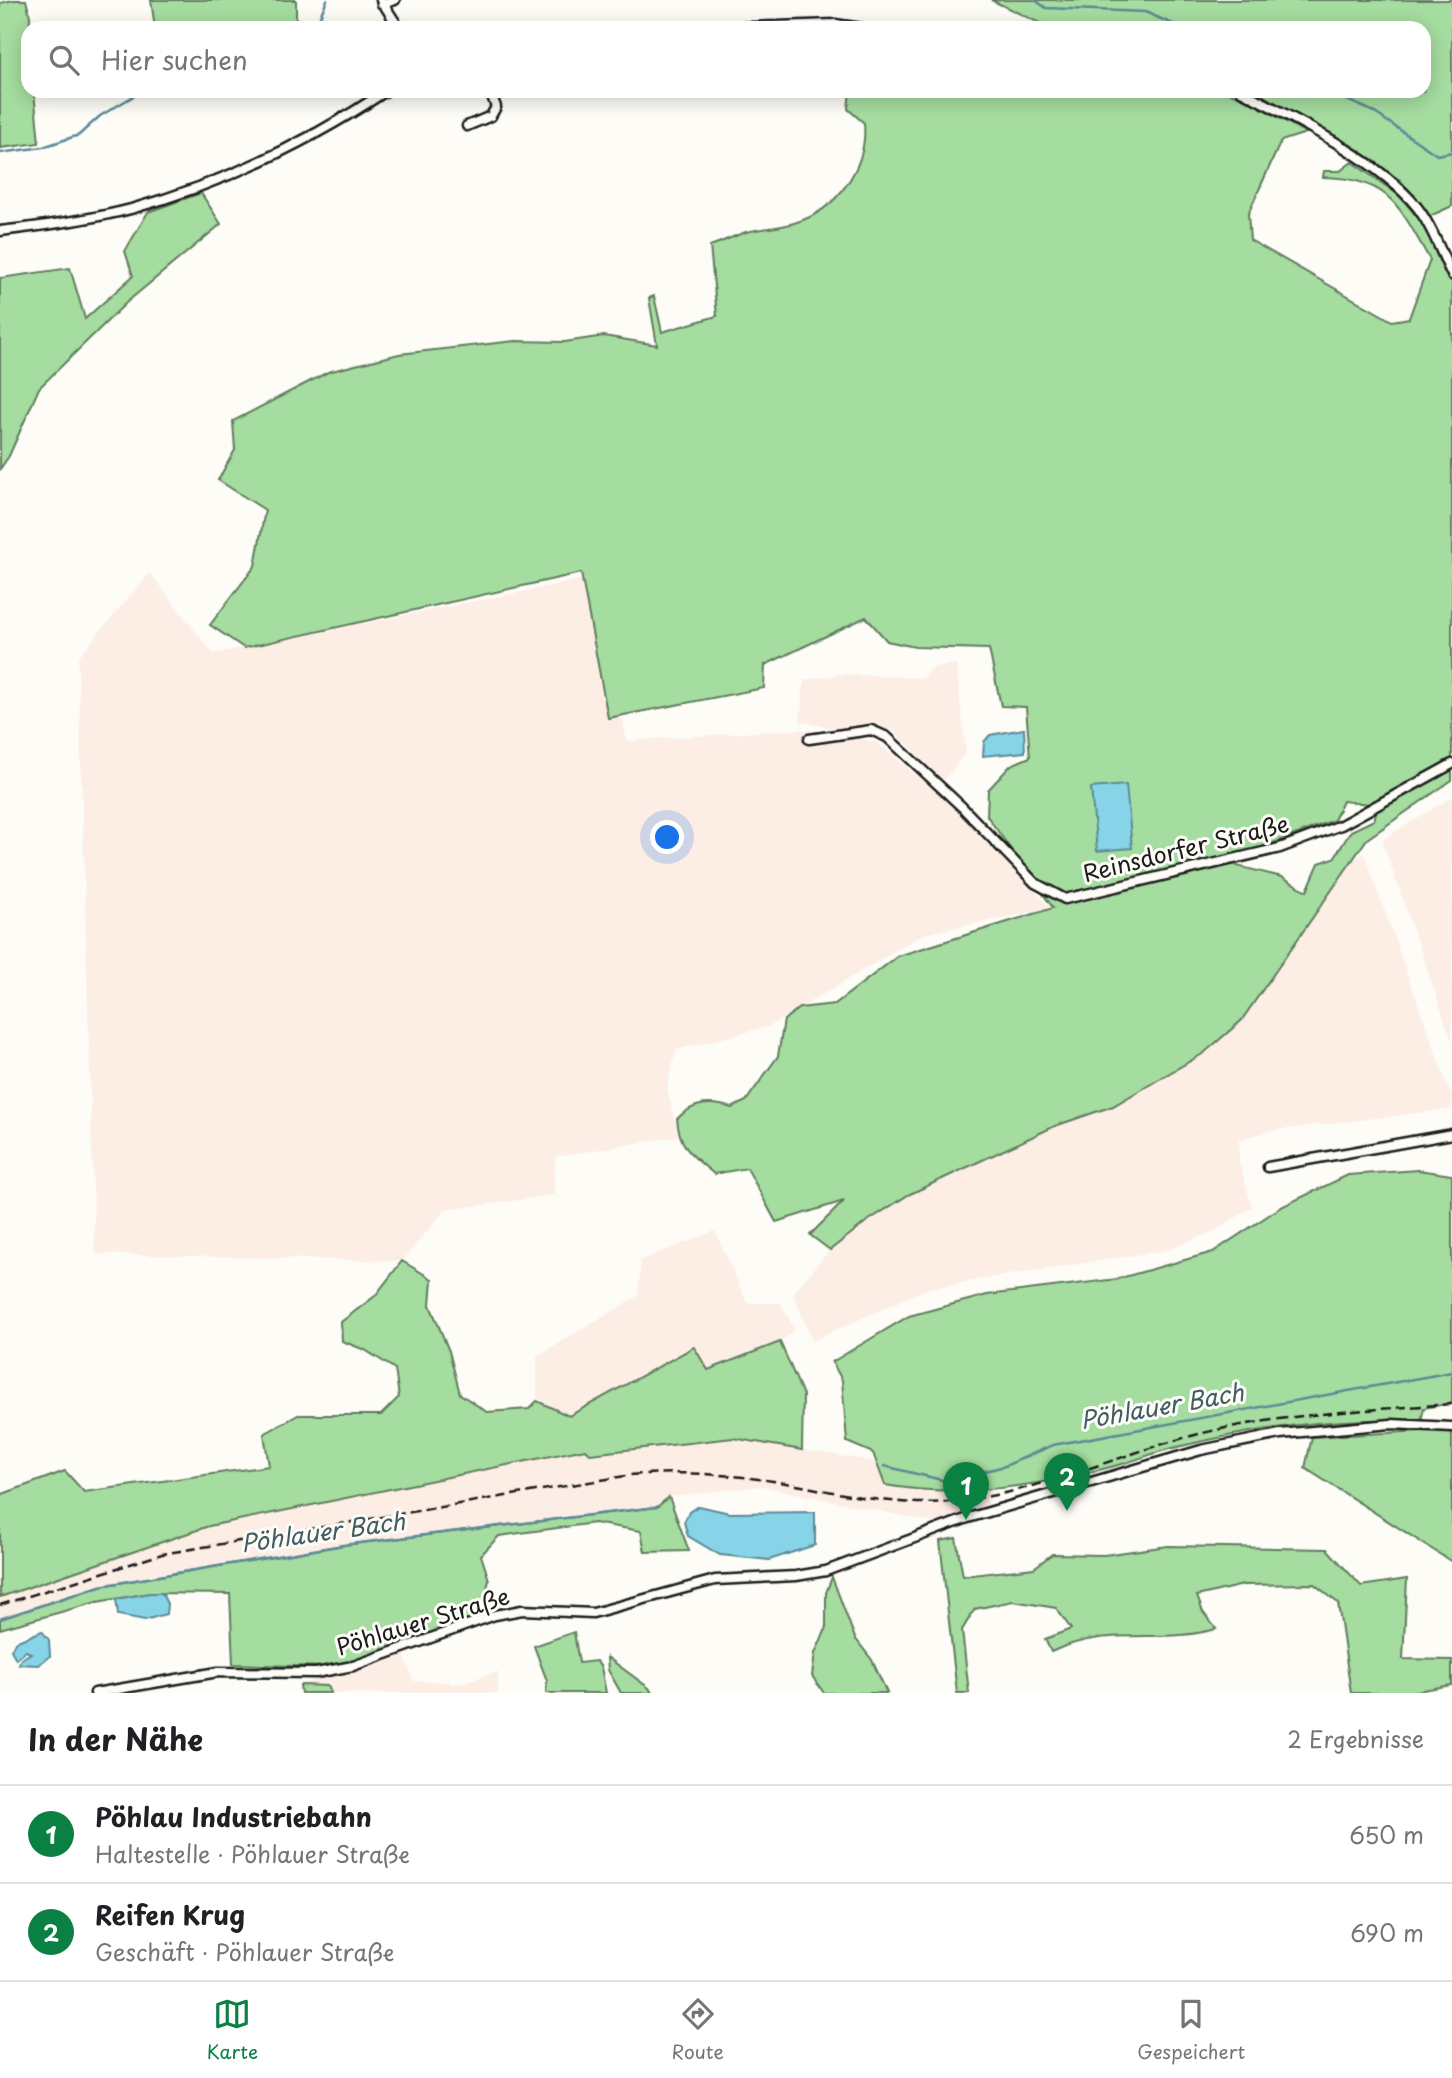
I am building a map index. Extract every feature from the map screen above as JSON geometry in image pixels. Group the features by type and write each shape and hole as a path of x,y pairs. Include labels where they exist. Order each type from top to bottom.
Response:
{"street":[{"path":"394,21 382,2 395,0"},
{"path":"0,231 130,209 187,190 257,163 353,113 376,98"},
{"path":"467,126 491,116 496,107 493,98"},
{"path":"1253,98 1397,184 1419,210 1452,275"},
{"name":"Reinsdorfer Straße","path":"810,739 871,730 887,737 962,807 1035,883 1065,899 1280,848 1341,825 1452,764"},
{"path":"1268,1167 1452,1133"},
{"name":"Pöhlauer Straße","path":"96,1693 218,1672 316,1673 352,1666 495,1615 522,1609 593,1613 715,1580 796,1576 826,1571 965,1519 1200,1450 1280,1434 1391,1424 1452,1427"}],"shaded area":[{"path":"150,573 213,654 595,577 627,741 800,729 876,742 971,821 1050,908 923,934 770,1026 676,1050 667,1087 678,1136 555,1157 554,1195 445,1210 402,1261 95,1254 78,657"},
{"path":"956,664 966,753 944,780 892,730 870,725 835,729 800,721 804,680 843,674 923,678 933,667"},
{"path":"1452,797 1452,1041 1382,840"},
{"path":"1364,854 1452,1098 1452,1109 1275,1130 1239,1139 1239,1162 1252,1207 1214,1231 1166,1250 928,1288 812,1341 793,1293 830,1250 866,1222 908,1195 1055,1126 1113,1106 1204,1053 1241,1021 1353,858"},
{"path":"715,1231 747,1303 780,1303 795,1330 780,1342 708,1370 694,1347 569,1416 537,1401 537,1356 638,1296 641,1260"},
{"path":"733,1438 876,1462 885,1485 919,1491 987,1491 988,1508 937,1523 761,1486 669,1497 657,1507 344,1545 100,1586 0,1619 0,1597 209,1526 585,1449 590,1454"},
{"path":"403,1652 414,1681 448,1682 453,1685 498,1672 498,1693 331,1693 328,1686 300,1685"}],"green space":[{"path":"26,0 30,21 21,21 21,98 35,98 39,143 0,148 0,3"},
{"path":"151,0 296,0 296,21 154,21"},
{"path":"991,0 1452,0 1452,206 1430,216 1400,180 1265,98 1431,98 1431,21 1035,21"},
{"path":"849,98 1244,98 1306,133 1281,141 1248,214 1250,240 1392,321 1409,318 1430,260 1391,199 1364,183 1323,177 1324,171 1340,171 1352,162 1400,196 1422,223 1452,279 1452,780 1367,839 1241,1021 1204,1053 1113,1106 1055,1126 908,1195 866,1222 830,1250 810,1235 844,1201 776,1222 747,1168 714,1174 688,1150 678,1129 677,1119 689,1109 703,1104 732,1108 746,1101 778,1056 784,1020 799,1008 835,1004 898,956 1053,908 987,816 988,790 1011,765 1030,757 1026,707 1001,706 989,649 915,647 887,641 866,617 765,665 764,688 608,718 581,573 244,648 210,625 255,566 265,510 218,480 235,450 233,421 328,372 399,354 515,341 565,342 604,336 657,345 649,298 654,296 662,332 717,316 710,246 746,232 794,223 824,208 847,185 855,170 861,155 864,123 848,109","holes":["1343,801 1378,805 1374,820 1351,831 1334,858 1319,863 1307,891 1282,877 1237,866 1234,858 1334,820"]},
{"path":"201,193 221,224 127,302 39,388 9,456 0,469 0,278 70,268 85,319 133,276 125,251 148,212"},
{"path":"1418,1170 1452,1175 1452,1403 1424,1408 1421,1421 1358,1420 1265,1429 1173,1448 1064,1478 974,1490 945,1491 885,1485 873,1453 847,1442 842,1380 832,1362 909,1316 987,1295 1117,1279 1213,1252 1281,1207 1348,1175"},
{"path":"402,1261 432,1279 430,1305 449,1351 460,1394 487,1412 529,1409 537,1401 569,1416 694,1347 708,1370 780,1342 803,1395 802,1450 733,1438 590,1454 585,1449 209,1526 0,1597 0,1495 65,1471 84,1492 269,1466 264,1434 298,1415 381,1415 399,1397 395,1369 365,1350 342,1341 341,1322 375,1296"},
{"path":"1452,1431 1452,1562 1305,1468 1312,1437"},
{"path":"669,1497 689,1551 645,1552 641,1531 594,1523 499,1536 481,1555 489,1580 480,1616 351,1663 327,1667 233,1664 230,1594 150,1593 97,1602 0,1629 0,1619 100,1586 344,1545 657,1507"},
{"path":"956,1538 963,1576 1034,1568 1052,1554 1104,1555 1168,1546 1327,1549 1361,1586 1407,1579 1403,1659 1452,1660 1452,1685 1406,1693 1351,1693 1338,1603 1314,1584 1243,1585 1197,1596 1203,1612 1216,1629 1175,1635 1093,1639 1051,1652 1045,1639 1071,1629 1056,1608 1013,1601 975,1609 962,1630 969,1693 957,1693 940,1541"},
{"path":"832,1577 855,1638 872,1660 887,1693 824,1693 812,1676 815,1653 826,1629 826,1593"},
{"path":"574,1632 579,1663 596,1661 601,1667 606,1693 546,1693 547,1681 534,1646"},
{"path":"607,1657 652,1693 621,1693 608,1670"},
{"path":"300,1685 328,1686 331,1693 301,1693"}],"water":[{"path":"1024,729 1025,752 983,756 984,742 990,735"},
{"path":"1126,785 1132,848 1097,851 1091,788"},
{"path":"698,1506 730,1513 815,1512 815,1545 769,1560 720,1555 688,1536 684,1522 689,1512"},
{"path":"162,1593 167,1604 166,1614 145,1620 118,1615 116,1599"},
{"path":"42,1631 49,1640 50,1656 38,1665 19,1664 21,1659 31,1653 25,1651 16,1659 11,1650 15,1642"}],"waterway":[{"path":"318,21 327,0"},
{"path":"1035,0 1046,8 1145,12 1166,21"},
{"path":"0,153 43,147 79,135 100,116 130,98"},
{"path":"1343,98 1372,111 1437,155 1452,152"},
{"name":"Pöhlauer Bach","path":"884,1466 946,1481 1005,1466 1053,1445 1452,1372"},
{"name":"Pöhlauer Bach","path":"0,1619 100,1586 343,1545 657,1507"}],"railway":[{"path":"0,1605 162,1554 631,1475 720,1475 773,1481 881,1500 946,1502 1041,1484 1164,1444 1226,1428 1323,1414 1452,1404"}],"place":[{"name":"Reifen Krug","path":"1067,1511"},
{"name":"Pöhlau Industriebahn","path":"966,1520"}]}
